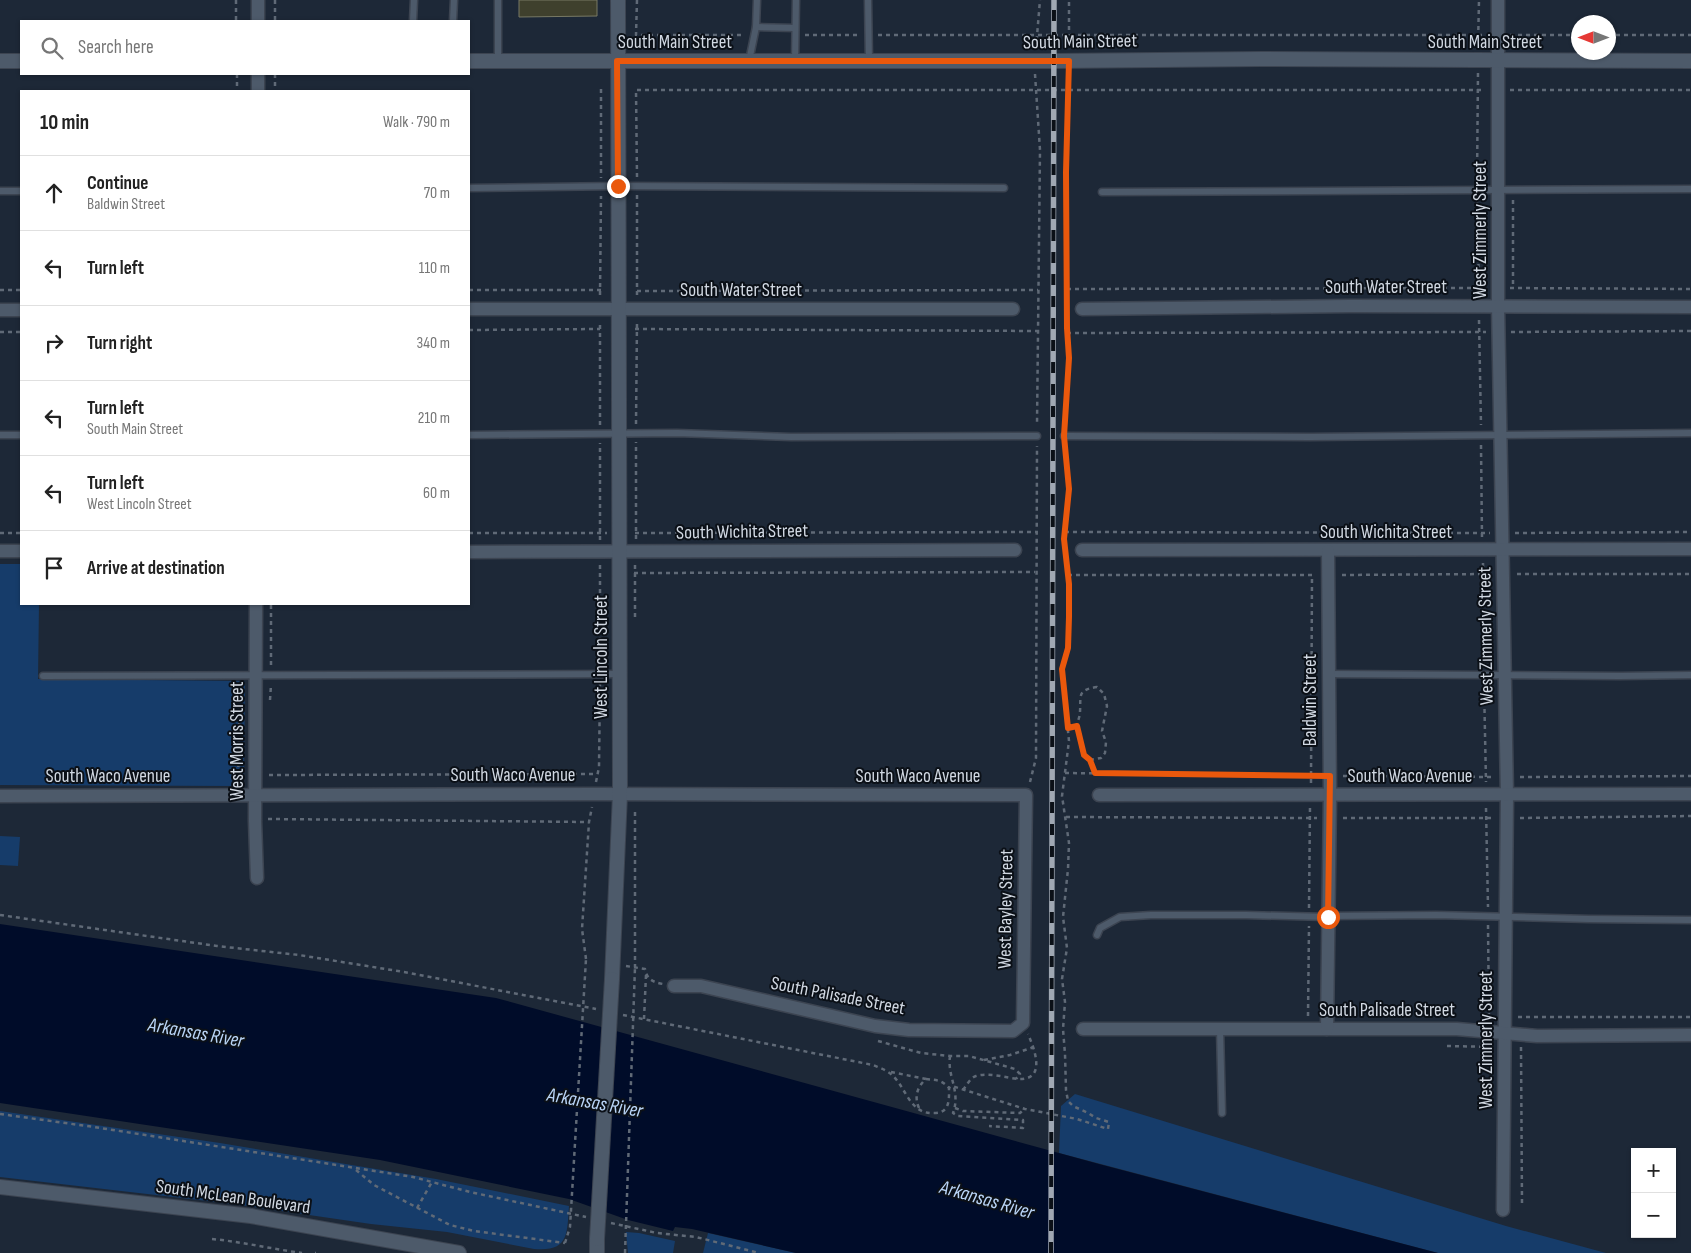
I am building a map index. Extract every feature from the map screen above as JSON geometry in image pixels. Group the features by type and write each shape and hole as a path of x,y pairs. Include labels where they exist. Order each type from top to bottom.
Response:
{"street":[{"path":"258,0 258,20"},
{"name":"West Lincoln Street","path":"597,1246 620,794 618,0"},
{"name":"West Zimmerly Street","path":"1498,0 1498,306 1506,776 1503,1210"},
{"name":"South Main Street","path":"470,61 1069,61 1250,59 1691,61"},
{"path":"0,62 20,61"},
{"path":"258,75 258,90"},
{"name":"South Water Street","path":"1082,309 1691,306"},
{"name":"South Water Street","path":"470,309 1013,309"},
{"path":"0,310 20,310"},
{"name":"South Wichita Street","path":"1082,550 1691,549"},
{"name":"South Wichita Street","path":"470,552 1015,550"},
{"name":"Baldwin Street","path":"1327,1028 1330,795 1328,550"},
{"path":"0,551 20,551"},
{"name":"West Morris Street","path":"256,605 255,817 258,878"},
{"name":"South Waco Avenue","path":"0,796 240,794 1026,795"},
{"name":"South Waco Avenue","path":"1099,795 1691,794"},
{"name":"West Bayley Street","path":"1023,1023 1026,795"},
{"name":"South Palisade Street","path":"674,986 701,986 875,1026 909,1030 1013,1031 1023,1023"},
{"name":"South Palisade Street","path":"1083,1028 1457,1028 1505,1033 1521,1041 1537,1036 1691,1036"},
{"name":"South McLean Boulevard","path":"0,1188 251,1216 460,1253"}],"lane":[{"path":"414,0 414,20"},
{"path":"453,20 454,0"},
{"path":"498,0 498,61"},
{"path":"749,61 756,27 757,0"},
{"path":"795,61 796,0"},
{"path":"868,0 869,61"},
{"path":"756,27 796,32"},
{"path":"470,188 618,186 1004,188"},
{"path":"1102,192 1691,189"},
{"path":"0,191 20,191"},
{"path":"470,435 678,433 791,437 1037,436"},
{"path":"1064,436 1319,437 1691,433"},
{"path":"0,435 20,435"},
{"path":"43,676 620,674"},
{"path":"1329,674 1691,675"},
{"path":"1097,935 1100,928 1120,917 1436,915 1691,920"},
{"path":"1220,1028 1222,1113"}],"path":[{"path":"236,0 236,20"},
{"path":"275,0 275,20"},
{"path":"637,0 636,35 754,35"},
{"path":"1026,795 1036,758 1035,572 1040,150 1034,61 1040,0"},
{"path":"948,1088 952,1086 1025,1109 1076,1119 1108,1129 1109,1122 1096,1118 1073,1106 1068,1101 1063,1029 1065,1002 1062,979 1067,948 1063,917 1069,843 1062,796 1069,741 1062,669 1068,648 1069,617 1064,532 1069,489 1064,436 1068,386 1066,172 1069,0"},
{"path":"1478,0 1477,191 1490,1047"},
{"path":"796,32 869,35 1571,35"},
{"path":"1616,35 1691,36"},
{"path":"237,75 237,90"},
{"path":"275,75 275,90"},
{"path":"354,1169 374,1185 450,1225 474,1232 566,1243 570,1227 586,959 582,929 589,822 598,774 600,674 601,89"},
{"path":"1513,190 1513,288"},
{"path":"1067,289 1691,289"},
{"path":"0,290 20,290"},
{"path":"470,290 1038,290"},
{"path":"470,330 600,329"},
{"path":"619,329 1037,331"},
{"path":"0,332 20,332"},
{"path":"1068,333 1691,332"},
{"path":"470,533 1036,532"},
{"path":"1064,532 1691,532"},
{"path":"0,534 20,534"},
{"path":"600,575 648,572 1035,572"},
{"path":"1068,575 1691,574"},
{"path":"240,794 238,781 241,675"},
{"path":"1090,760 1101,758 1105,753 1106,742 1102,731 1107,706 1104,694 1098,687 1088,688 1080,694 1080,712 1077,726 1084,755 1090,760 1095,773"},
{"path":"1065,773 1486,777 1691,776"},
{"path":"269,775 598,774"},
{"path":"625,1253 635,967 635,794"},
{"path":"1066,816 1329,818 1691,816"},
{"path":"255,817 265,819 589,822"},
{"path":"0,915 217,946 347,962 441,978 605,1011"},
{"path":"612,964 645,969 644,1019"},
{"path":"646,975 652,982 674,986"},
{"path":"615,1013 873,1064 898,1075 937,1080 944,1083 948,1088 949,1099 947,1107 940,1113 927,1113 920,1110 912,1104 895,1078 888,1072"},
{"path":"1480,1017 1691,1017"},
{"path":"963,1090 974,1076 984,1075 1022,1079 1032,1076 1036,1070 1037,1062 1034,1047 1023,1023"},
{"path":"876,1040 921,1053 969,1056 1015,1069 1020,1074 1016,1079"},
{"path":"1447,1046 1505,1047 1521,1041 1522,1203"},
{"path":"983,1060 1010,1056 1034,1047"},
{"path":"950,1056 950,1074 955,1088 956,1100 953,1113 958,1116 1023,1120 1023,1128 989,1126"},
{"path":"920,1110 916,1102 917,1093 919,1085 926,1079"},
{"path":"955,1108 963,1111 1020,1113 1025,1109"},
{"path":"0,1114 413,1178 591,1218"},
{"path":"417,1208 432,1182"},
{"path":"610,1222 657,1233 696,1237 758,1253"},
{"path":"212,1239 240,1241 302,1253"}],"shaded area":[{"path":"0,564 20,564 20,605 39,605 38,679 245,681 244,778 241,784 234,786 0,785"},
{"path":"0,836 20,837 18,866 0,865"},
{"path":"1075,1094 1506,1226 1606,1253 1438,1253 1059,1153 1061,1106"},
{"path":"0,1111 220,1143 436,1179 569,1206 568,1225 564,1239 560,1244 545,1249 534,1249 447,1232 371,1224 234,1204 0,1177"},
{"path":"626,1232 675,1241 673,1253 628,1253"},
{"path":"708,1233 796,1253 703,1253"}],"water":[{"name":"Arkansas River","path":"0,924 496,998 1099,1164 1438,1253 796,1253 692,1229 675,1227 673,1231 628,1220 569,1199 380,1160 0,1103"}],"building":[{"path":"519,0 597,0 597,16 519,17"}],"railway":[{"path":"1051,1253 1054,0"}],"route":[{"path":"618,186 617,61 1069,61 1066,172 1067,328 1069,358 1064,436 1069,489 1064,539 1069,584 1069,617 1068,648 1062,669 1068,728 1077,726 1084,755 1090,760 1095,773 1330,776 1328,917"}]}
